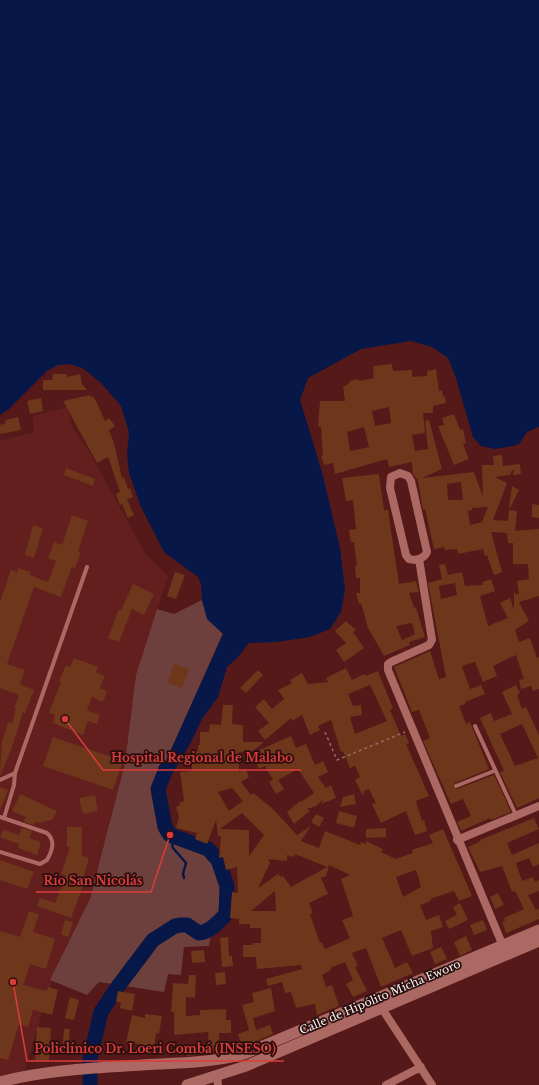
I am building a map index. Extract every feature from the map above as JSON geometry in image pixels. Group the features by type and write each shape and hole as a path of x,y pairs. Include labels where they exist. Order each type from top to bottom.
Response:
{"main road":[{"name":"Calle de Hipólito Micha Eworo","path":"0,1082 22,1076 100,1068 195,1062 223,1059 244,1054 539,930"},
{"name":"Calle de Hipólito Micha Eworo","path":"187,1085 218,1081 246,1066 381,1007 539,941"}],"street":[{"path":"395,474 404,474 411,481 427,552 424,557 419,559 409,559 406,555 390,488 391,477 395,474"},
{"path":"419,559 432,640 429,644 391,662 388,667 392,682 411,729 503,946"},
{"path":"457,840 539,806"},
{"path":"381,1007 432,1085"},
{"path":"386,1085 421,1068"}],"lane":[{"path":"0,852 40,864 47,860 53,846 50,836 47,833 2,817 14,785 15,773 87,567"},
{"path":"475,726 494,771 516,815"},
{"path":"456,786 494,771"},
{"path":"0,780 15,773"}],"path":[{"path":"325,732 337,760 411,729"}],"shaded area":[{"path":"67,407 72,427 90,453 146,555 168,576 136,675 125,763 90,899 51,983 24,1072 0,1079 0,441 34,432 33,416"},
{"path":"202,600 208,619 223,633 156,785 161,792 166,830 220,854 228,885 229,893 227,909 219,922 212,927 209,946 184,947 181,975 168,974 164,992 99,982 87,995 50,980 90,899 125,763 136,675 157,609 174,614"}],"water":[{"path":"0,0 539,0 539,427 527,432 519,444 513,446 495,449 481,446 473,437 456,378 448,358 432,347 411,341 361,349 308,378 300,400 322,472 340,548 345,590 341,612 330,629 310,637 277,642 249,643 238,657 227,667 218,697 202,719 190,744 161,792 155,785 223,634 207,619 202,600 201,584 198,577 164,552 141,507 129,473 127,454 129,432 121,406 101,383 84,369 70,364 58,365 47,371 9,409 0,415"}],"building":[{"path":"392,364 393,371 412,370 412,377 427,376 427,371 436,369 439,391 442,390 446,403 433,406 433,413 423,413 425,433 412,435 415,451 428,449 425,421 429,420 442,469 422,478 474,472 483,497 482,465 494,465 493,456 502,455 503,466 520,464 521,474 513,475 514,470 512,470 510,475 495,477 507,483 493,520 508,521 509,510 517,511 515,531 539,529 539,596 519,602 529,621 515,630 519,642 530,638 537,658 539,657 539,689 533,691 531,686 521,689 519,680 524,679 516,655 493,666 497,676 483,682 475,662 462,666 470,689 481,685 485,694 459,706 466,724 470,722 489,769 455,783 453,787 457,789 494,775 511,812 491,820 490,818 461,831 457,822 471,816 463,799 451,804 423,741 430,738 419,710 412,712 394,667 430,651 439,679 446,677 428,583 442,579 439,565 445,564 448,575 462,572 465,586 483,585 483,582 491,579 495,591 480,596 488,626 508,618 500,603 510,598 514,610 514,591 516,595 519,593 517,581 529,579 528,564 513,564 513,543 508,543 507,533 491,532 502,572 494,575 487,555 485,556 483,549 458,554 457,549 445,550 444,547 434,549 425,509 423,510 418,480 413,474 412,462 389,467 387,459 335,474 333,463 324,465 321,456 323,455 321,427 318,426 320,401 345,401 343,387 350,383 349,381 374,378 373,366","holes":["389,407 391,423 375,426 372,411","364,427 369,447 350,451 347,432","461,482 463,500 448,500 447,484","488,507 482,522 470,525 468,511 472,510 472,508","455,583 457,595 441,599 439,586"]},
{"path":"53,374 67,374 67,377 80,374 82,384 87,390 43,390 43,380 52,380"},
{"path":"90,395 91,397 93,396 105,421 109,418 115,426 109,430 114,443 122,478 124,477 128,489 130,488 133,497 127,499 134,515 128,518 122,504 120,505 116,494 120,492 108,457 97,463 63,401"},
{"path":"41,398 43,411 30,414 27,401"},
{"path":"454,414 460,430 463,429 466,443 463,444 469,459 454,465 438,426 444,425 442,418"},
{"path":"18,417 21,430 0,434 0,425 6,423 5,420"},
{"path":"66,468 95,479 93,486 64,475"},
{"path":"379,474 384,510 388,510 399,584 416,581 419,592 409,593 414,608 416,607 425,637 409,642 410,645 384,656 368,628 361,603 359,604 356,593 360,593 360,578 356,578 355,566 357,566 354,542 351,542 349,530 356,529 353,500 346,501 342,478","holes":["412,623 415,634 402,640 396,626"]},
{"path":"512,486 519,490 510,508 509,507"},
{"path":"532,504 539,505 539,518 532,517"},
{"path":"72,515 88,521 78,551 81,552 75,568 72,567 61,597 34,587 7,664 25,670 20,684 34,690 25,713 23,712 12,747 0,776 2,742 8,722 12,723 16,709 14,708 19,695 0,688 0,602 11,570 17,572 18,568 31,572 30,575 48,582 56,561 48,558 54,542 62,545"},
{"path":"33,525 43,528 34,558 25,555"},
{"path":"175,572 185,575 176,599 167,596"},
{"path":"133,584 154,594 144,615 132,609 119,642 108,638 119,609 121,610"},
{"path":"346,621 356,630 353,632 364,648 344,662 336,650 346,643 335,631"},
{"path":"74,658 98,667 96,672 105,676 100,688 107,691 103,702 92,697 87,710 100,715 97,724 88,721 83,735 53,723 55,715 49,713 61,682 59,681 66,665 70,667"},
{"path":"174,664 189,669 182,688 167,683"},
{"path":"346,668 352,680 365,674 366,676 378,671 393,708 390,710 401,736 405,734 409,743 406,744 429,796 416,801 422,821 424,820 427,831 415,835 406,811 381,823 372,804 376,803 369,789 364,791 363,796 355,780 360,777 355,766 350,768 343,751 341,752 331,720 318,726 320,730 310,735 302,715 292,721 291,718 265,740 258,731 269,723 255,707 264,699 272,709 284,699 278,690 292,683 290,680 302,673 308,684 328,682 326,678","holes":["370,685 387,721 355,734 350,717 362,715 361,705 353,706 348,694"]},
{"path":"258,670 263,675 246,693 240,688"},
{"path":"516,685 520,693 517,695 522,709 526,707 539,735 539,798 517,808 500,772 504,771 480,718 491,713 494,721 512,714 502,692","holes":["522,724 538,758 515,766 500,734"]},
{"path":"223,705 233,705 232,724 243,725 243,742 264,742 253,751 239,752 239,772 246,769 249,777 241,782 251,795 253,793 272,808 297,835 311,826 301,841 319,848 325,831 360,845 361,842 366,844 366,841 383,849 381,852 396,859 413,853 412,850 433,843 429,835 443,829 472,896 459,901 454,891 430,899 431,901 420,905 426,920 439,915 443,927 431,931 433,948 412,956 401,930 382,938 395,968 407,962 413,973 381,987 366,948 352,953 358,966 355,967 367,991 353,997 346,984 353,980 345,962 330,968 331,970 322,975 326,987 332,985 339,1006 317,1015 315,1004 296,1008 291,992 285,993 282,982 268,986 266,979 302,969 301,965 257,969 256,957 243,957 243,945 261,943 261,928 250,928 250,924 239,924 239,919 230,918 232,892 238,893 237,867 226,870 223,857 219,858 221,837 218,836 216,820 207,844 195,839 197,833 176,828 179,817 176,807 180,805 179,803 184,801 180,772 192,771 192,751 198,751 198,745 200,745 200,732 209,732 210,724 221,725","holes":["232,788 243,801 229,811 218,792","242,813 264,835 249,856 249,830 220,829","295,854 327,867 291,887 283,876 281,877 278,874 258,888 270,863 268,859 287,861 287,855 294,857","329,865 350,875 341,879 353,916 342,920 350,938 325,949 322,942 320,943 310,914 313,913 309,903 328,894 321,878 326,876","416,870 421,887 403,897 396,877","275,891 276,911 251,911"]},
{"path":"291,736 296,748 306,744 315,765 323,761 328,772 318,777 326,788 331,785 336,798 321,804 324,799 316,806 307,809 310,811 294,824 287,812 300,801 301,802 314,793 298,769 278,780 284,789 276,794 269,782 273,780 265,766 259,769 256,763 259,762 255,752"},
{"path":"53,737 123,761 113,790 43,766"},
{"path":"0,787 8,790 0,810"},
{"path":"20,794 57,811 52,820 38,823 35,822 34,825 24,822 26,817 12,811"},
{"path":"354,794 356,804 340,807 343,797"},
{"path":"95,795 98,811 83,814 79,798"},
{"path":"339,811 357,816 354,828 336,823"},
{"path":"316,814 324,818 319,827 311,822"},
{"path":"534,818 539,829 507,843 512,855 539,843 539,864 533,867 529,858 516,863 522,881 533,877 535,882 539,880 539,891 528,895 536,910 539,909 539,919 506,933 502,922 505,921 504,918 524,909 515,891 512,892 502,866 480,872 468,847 481,841 480,840"},
{"path":"67,827 82,827 82,856 89,858 81,885 83,886 71,918 37,906 40,898 55,903 66,876 61,874 70,847 67,847"},
{"path":"22,828 32,831 29,838 41,842 37,855 18,848 19,844 0,837 4,830 19,835"},
{"path":"386,828 386,837 366,838 366,829"},
{"path":"0,860 34,872 27,889 0,880"},
{"path":"498,893 504,905 495,909 490,897"},
{"path":"460,903 468,920 449,929 445,921 457,915 453,907"},
{"path":"29,911 39,914 33,932 55,939 46,969 30,964 23,985 47,991 48,987 58,990 52,1015 33,1010 28,1027 19,1024 8,1060 0,1058 0,931 20,937"},
{"path":"65,920 73,922 68,937 61,934"},
{"path":"483,920 487,930 474,935 470,925"},
{"path":"466,936 472,950 460,956 454,942"},
{"path":"228,937 229,956 232,956 233,966 222,967 220,938"},
{"path":"441,947 447,959 435,964 430,952"},
{"path":"204,950 205,962 192,963 191,951"},
{"path":"225,972 226,984 216,985 215,973"},
{"path":"189,975 196,975 195,998 186,997 186,1016 200,1015 200,1010 226,1009 226,1020 231,1020 231,1033 219,1033 220,1052 187,1056 187,1048 209,1048 208,1032 174,1035 174,1012 171,1012 173,983 188,984"},
{"path":"271,988 275,1011 253,1018 256,1030 270,1025 273,1034 242,1047 238,1034 249,1030 242,1005 254,1002 252,993"},
{"path":"118,991 135,994 132,1011 120,1008 121,1002 116,1002"},
{"path":"70,997 79,1000 74,1020 65,1018"},
{"path":"145,1014 162,1016 159,1034 156,1033 154,1047 126,1042 132,1015 145,1018"},
{"path":"37,1027 51,1028 49,1061 35,1060"},
{"path":"64,1029 70,1029 68,1054 62,1054"}],"waterway":[{"path":"90,1085 90,1059 101,1012 119,985 153,940 175,926 187,925 199,933 207,931 226,914 227,886 218,860 208,849 170,835 165,827 158,789 166,769"},
{"path":"170,835 173,848 186,863 183,874 184,878"}],"place":[{"name":"Hospital Regional de Malabo","path":"65,719"},
{"name":"Río San Nicolás","path":"170,835"},
{"name":"Policlínico Dr. Loeri Combá (INSESO)","path":"13,982"}]}
